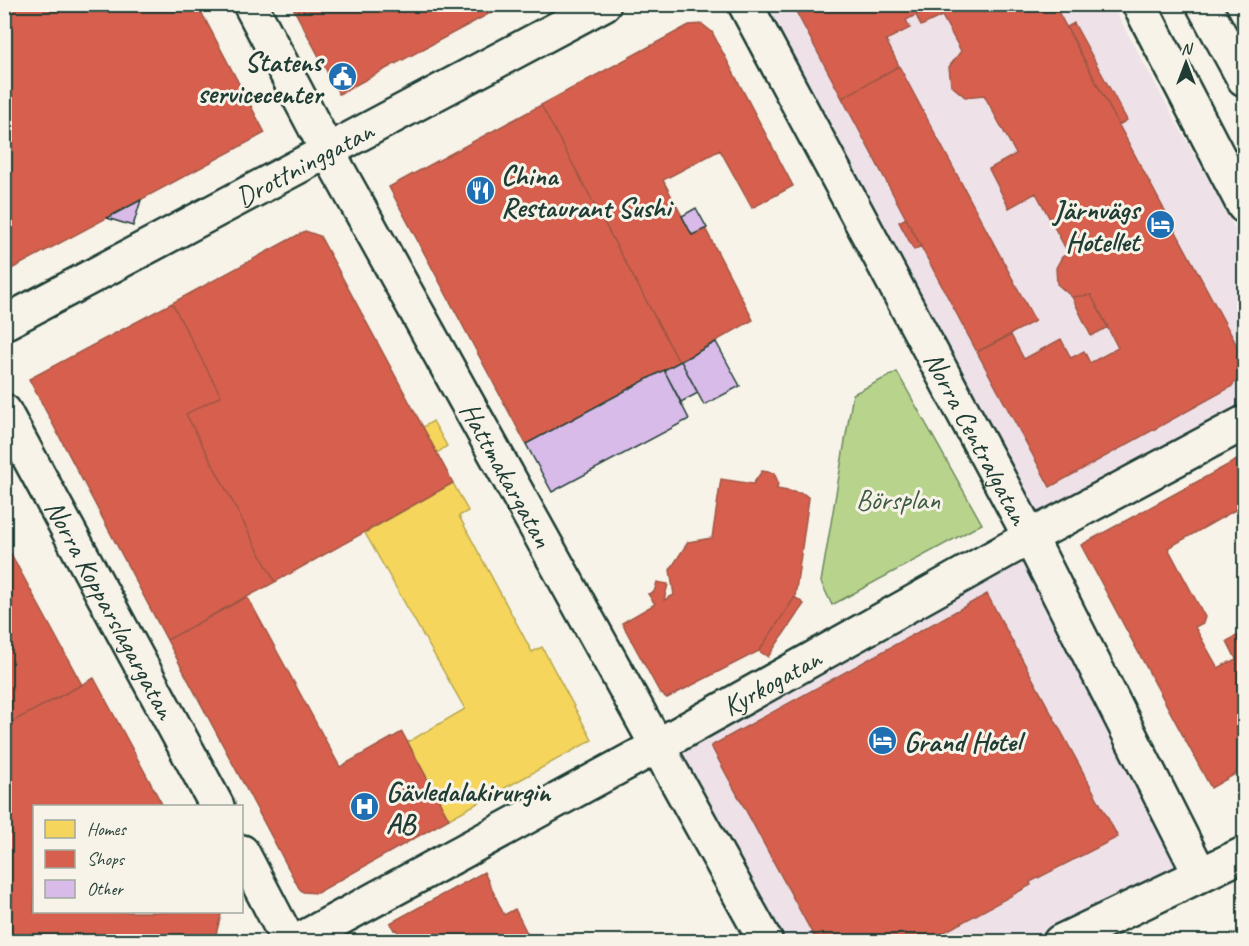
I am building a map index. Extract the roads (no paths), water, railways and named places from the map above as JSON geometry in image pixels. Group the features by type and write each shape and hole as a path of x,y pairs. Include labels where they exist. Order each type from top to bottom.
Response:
{"street":[{"name":"Hattmakargatan","path":"250,4 327,150 765,942"},
{"name":"Drottninggatan","path":"4,323 604,4"},
{"name":"Norra Centralgatan","path":"745,4 1030,537 1200,874"},
{"path":"1139,4 1245,206"},
{"path":"1203,4 1245,79"},
{"name":"Norra Kopparslagargatan","path":"4,411 216,805"},
{"name":"Kyrkogatan","path":"296,942 657,746 1030,537 1245,423"},
{"path":"243,854 289,942"},
{"path":"1060,942 1245,854"}],"place":[{"name":"Statens servicecenter","path":"343,77"},
{"name":"China Restaurant Sushi","path":"480,191"},
{"name":"Järnvägs Hotellet","path":"1160,225"},
{"name":"Grand Hotel","path":"883,741"},
{"name":"Gävledalakirurgin AB","path":"365,807"}],"park label":[{"name":"Börsplan","path":"898,499"}]}
